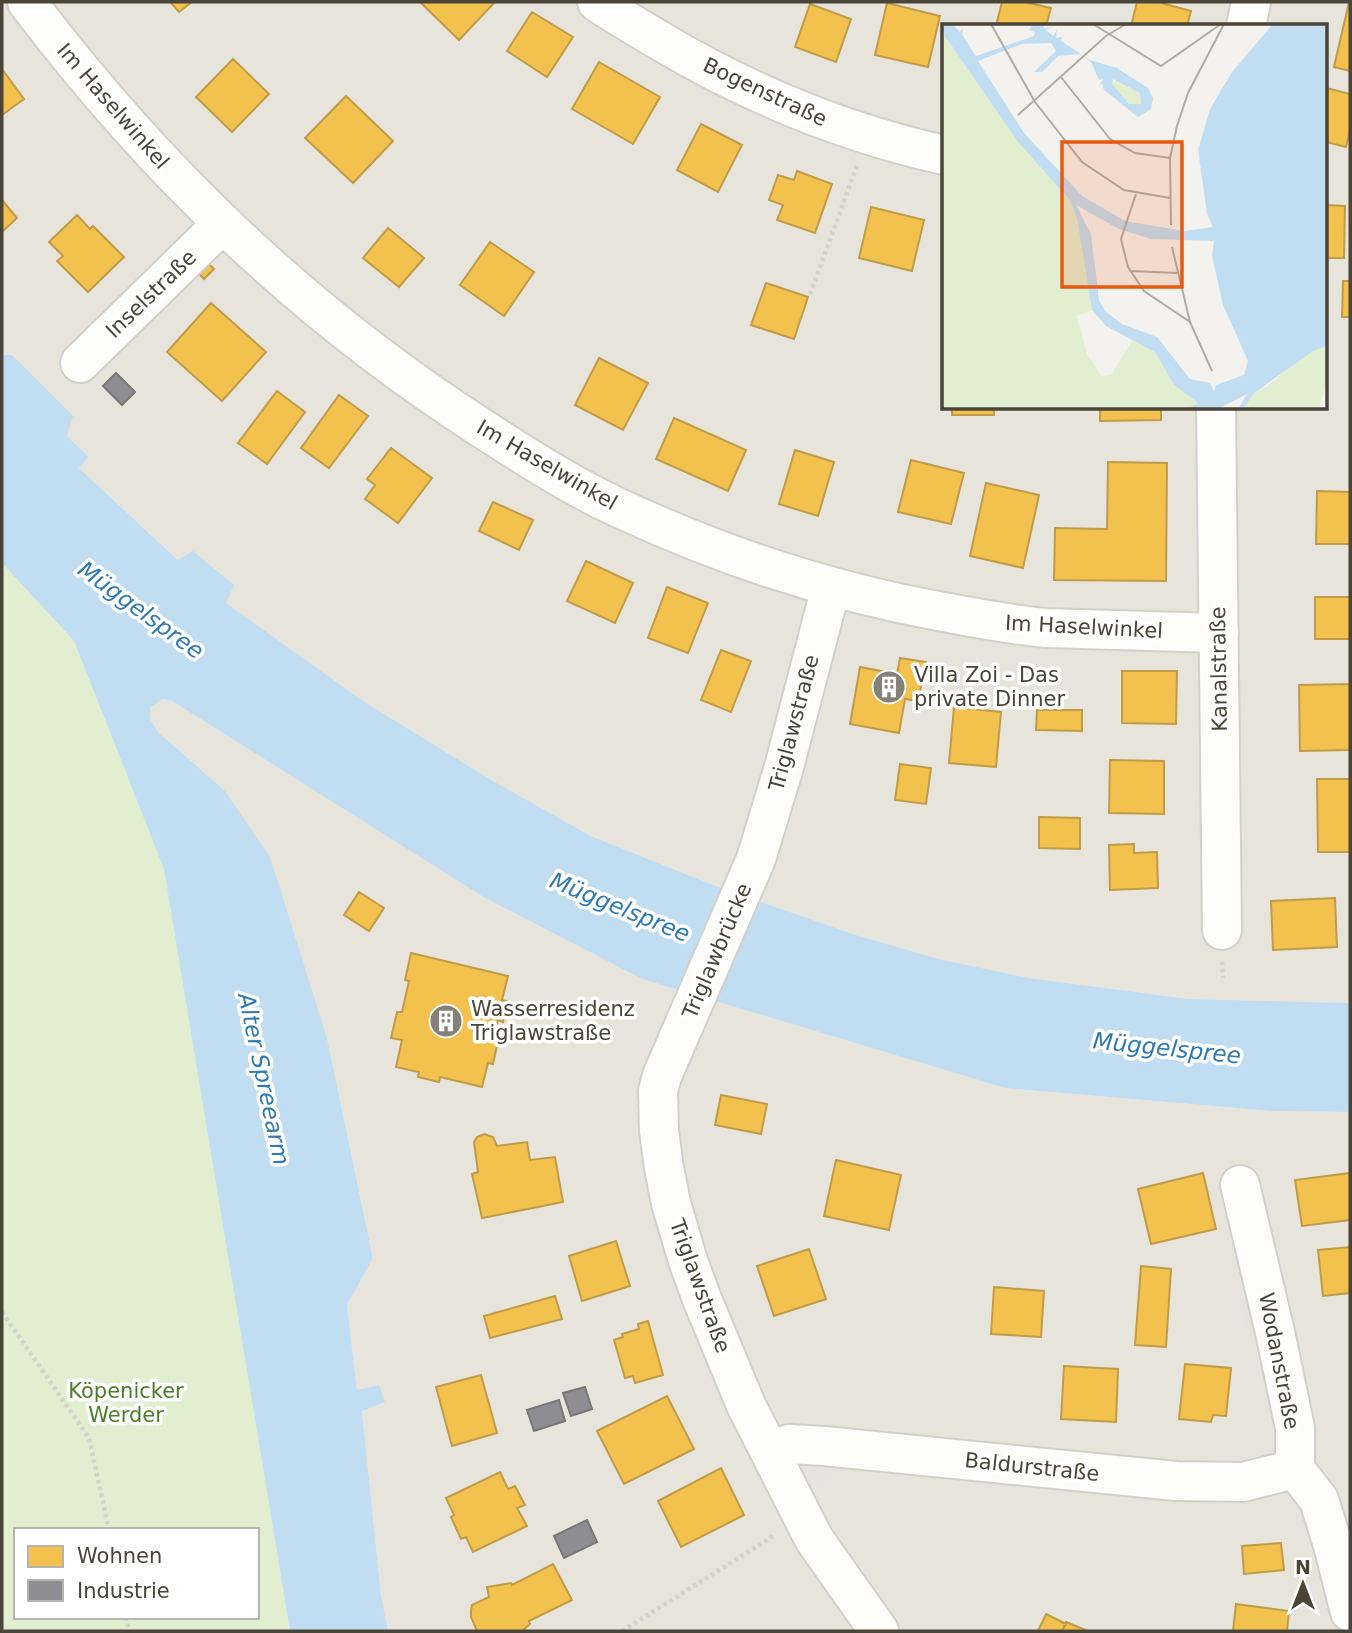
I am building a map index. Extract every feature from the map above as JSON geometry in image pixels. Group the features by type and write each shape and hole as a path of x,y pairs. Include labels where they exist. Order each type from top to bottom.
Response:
{"street":[{"name":"Im Haselwinkel","path":"27,2 137,138 222,224 330,320 436,398 543,467 618,508 773,569 912,607 1018,626 1068,630 1219,633"},
{"name":"Bogenstraße","path":"597,2 747,89 816,118 942,154"},
{"path":"1246,24 1251,2"},
{"name":"Inselstraße","path":"80,363 222,224"},
{"name":"Kanalstraße","path":"1216,410 1222,930"},
{"name":"Triglawstraße","path":"756,859 831,587"},
{"name":"Triglawbrücke","path":"678,1043 756,859"},
{"name":"Triglawstraße","path":"678,1043 658,1091 659,1131 671,1203 688,1261 746,1405 803,1516 825,1556 879,1631"},
{"name":"Wodanstraße","path":"1240,1185 1295,1429 1295,1469"},
{"name":"Baldurstraße","path":"770,1452 789,1444 824,1446 1176,1481 1243,1482 1295,1469"},
{"path":"1295,1469 1319,1500 1350,1612"}],"path":[{"path":"810,294 868,135"},
{"path":"2,1312 89,1438 109,1528"},
{"path":"622,1631 803,1516"}],"shaded area":[{"path":"2,2 1350,2 1350,1003 1189,999 1029,978 939,959 856,935 713,885 591,836 493,781 363,701 225,603 79,468 89,457 67,436 12,355 2,355"},
{"path":"162,699 172,701 485,898 642,979 1005,1088 1272,1111 1350,1112 1350,1631 388,1631 381,1595 362,1410 384,1403 357,1390 347,1305 373,1257 327,1038 306,973 225,791 158,732 150,719 150,708"},
{"path":"1254,1289 1264,1329 1246,1333 1237,1294"},
{"path":"837,1452 848,1468 819,1489 807,1472"}],"green space":[{"name":"Köpenicker Werder","path":"2,563 74,641 164,869 290,1631 2,1631"}],"water":[{"path":"2,355 12,355 73,416 67,436 89,457 79,468 178,560 193,551 234,585 226,603 363,701 493,781 591,836 713,885 856,935 939,959 1029,978 1189,999 1350,1003 1350,1112 1272,1111 1005,1088 642,979 485,898 172,701 162,699 150,708 150,719 158,732 225,791 270,857 327,1038 373,1258 347,1305 357,1390 379,1385 385,1402 362,1411 381,1595 388,1631 290,1631 164,869 74,641 2,563"}],"building: Wohnen":[{"path":"170,2 192,2 179,12"},
{"path":"420,2 495,2 459,40"},
{"path":"1002,2 1025,2 1051,8 1047,24 996,24"},
{"path":"1137,2 1158,2 1191,11 1188,24 1132,24"},
{"path":"1350,2 1350,71 1334,67"},
{"path":"887,3 940,16 928,67 875,55"},
{"path":"810,4 851,19 836,62 795,47"},
{"path":"532,12 573,37 547,77 507,51"},
{"path":"233,59 269,94 232,132 196,97"},
{"path":"599,62 660,97 633,144 572,109"},
{"path":"2,69 24,99 2,115"},
{"path":"1328,88 1350,94 1350,130 1346,147 1328,142"},
{"path":"346,96 393,141 353,183 305,138"},
{"path":"701,124 742,145 718,192 677,170"},
{"path":"797,171 832,184 815,233 777,220 783,205 769,200 778,175 794,180"},
{"path":"2,200 17,218 2,232"},
{"path":"1328,205 1345,206 1344,258 1328,258"},
{"path":"871,207 924,220 912,271 859,258"},
{"path":"77,215 90,229 93,226 124,257 88,292 57,261 63,256 49,242"},
{"path":"388,228 424,258 399,287 363,258"},
{"path":"490,242 534,272 504,316 460,285"},
{"path":"209,264 214,269 204,279 199,274"},
{"path":"1343,281 1350,281 1350,317 1342,317"},
{"path":"766,283 808,297 794,339 751,325"},
{"path":"211,303 266,352 222,401 167,352"},
{"path":"599,358 648,383 623,430 575,405"},
{"path":"277,391 305,412 267,464 238,443"},
{"path":"339,395 368,416 329,468 301,448"},
{"path":"952,410 994,410 994,415 952,415"},
{"path":"1100,410 1161,410 1161,420 1100,421"},
{"path":"674,418 746,450 728,491 656,459"},
{"path":"391,448 432,478 398,523 365,499 375,485 367,479"},
{"path":"795,450 834,462 818,516 779,504"},
{"path":"911,460 964,473 951,524 898,512"},
{"path":"1108,462 1167,463 1166,581 1054,580 1055,528 1107,529"},
{"path":"986,483 1039,495 1023,568 970,556"},
{"path":"1317,491 1350,492 1350,544 1316,544"},
{"path":"493,502 533,520 519,550 479,531"},
{"path":"586,561 633,583 615,623 567,601"},
{"path":"667,587 708,603 688,653 648,638"},
{"path":"1315,597 1350,597 1350,639 1315,639"},
{"path":"721,650 751,661 731,712 701,700"},
{"name":"Villa Zoi - Das private Dinner","path":"900,658 926,662 918,701 905,699 899,733 850,724 860,667 897,674"},
{"path":"1122,671 1177,671 1176,724 1122,723"},
{"path":"1350,684 1350,750 1300,751 1299,685"},
{"path":"954,707 1001,712 996,767 949,763"},
{"path":"1037,710 1082,710 1082,731 1036,730"},
{"path":"1110,760 1164,761 1164,814 1109,813"},
{"path":"900,764 931,768 926,804 895,800"},
{"path":"1317,779 1350,779 1350,852 1318,852"},
{"path":"1039,817 1080,818 1080,849 1039,848"},
{"path":"1134,844 1134,853 1157,852 1158,888 1110,890 1109,845"},
{"path":"359,892 384,908 369,931 344,915"},
{"path":"1335,898 1337,947 1273,950 1271,901"},
{"name":"Wasserresidenz Triglawstraße","path":"411,953 508,976 502,1000 507,1001 503,1022 498,1020 494,1034 499,1036 493,1064 488,1063 482,1087 440,1077 439,1082 418,1077 419,1072 396,1067 402,1040 391,1038 397,1012 402,1012 409,981 405,980"},
{"path":"721,1095 767,1104 761,1134 715,1125"},
{"path":"484,1134 493,1137 497,1146 527,1142 530,1160 555,1157 563,1202 482,1218 472,1174 478,1172 474,1142"},
{"path":"836,1160 901,1175 889,1230 824,1216"},
{"path":"1203,1173 1216,1229 1151,1244 1138,1189"},
{"path":"1350,1173 1350,1220 1302,1226 1295,1180"},
{"path":"616,1241 630,1286 582,1301 569,1256"},
{"path":"1350,1247 1350,1293 1323,1296 1318,1250"},
{"path":"809,1249 826,1299 774,1316 757,1266"},
{"path":"1141,1266 1171,1269 1166,1347 1135,1345"},
{"path":"994,1287 1044,1291 1041,1337 991,1334"},
{"path":"555,1296 562,1319 490,1338 484,1316"},
{"path":"648,1321 663,1375 635,1383 633,1376 625,1378 614,1340 623,1337 622,1334 639,1329 638,1324"},
{"path":"1185,1364 1231,1368 1226,1416 1213,1415 1211,1422 1179,1419"},
{"path":"1064,1366 1118,1369 1116,1422 1061,1419"},
{"path":"481,1375 497,1433 452,1446 436,1387"},
{"path":"667,1396 694,1449 624,1484 597,1431"},
{"path":"721,1468 744,1515 681,1547 658,1501"},
{"path":"500,1472 508,1489 515,1486 525,1505 517,1508 527,1526 473,1552 466,1537 461,1539 446,1498"},
{"path":"1281,1543 1284,1570 1244,1574 1242,1546"},
{"path":"553,1564 572,1600 529,1621 530,1624 522,1631 477,1631 471,1617 472,1605 489,1597 487,1587 512,1585"},
{"path":"1236,1604 1289,1611 1287,1631 1233,1631"},
{"path":"1046,1614 1066,1624 1062,1631 1038,1631"},
{"path":"1066,1622 1088,1631 1062,1631"}],"building: Industrie":[{"path":"116,373 135,392 122,405 103,386"},
{"path":"585,1387 592,1409 571,1416 563,1393"},
{"path":"559,1400 565,1421 534,1431 527,1410"},
{"path":"587,1520 597,1542 564,1558 554,1536"}],"place":[{"name":"Villa Zoi - Das private Dinner","path":"889,687"},
{"name":"Wasserresidenz Triglawstraße","path":"446,1021"}],"water label":[{"name":"Müggelspree","path":"141,610"},
{"name":"Müggelspree","path":"620,907"},
{"name":"Müggelspree","path":"1167,1048"},
{"name":"Alter Spreearm","path":"264,1079"}]}
